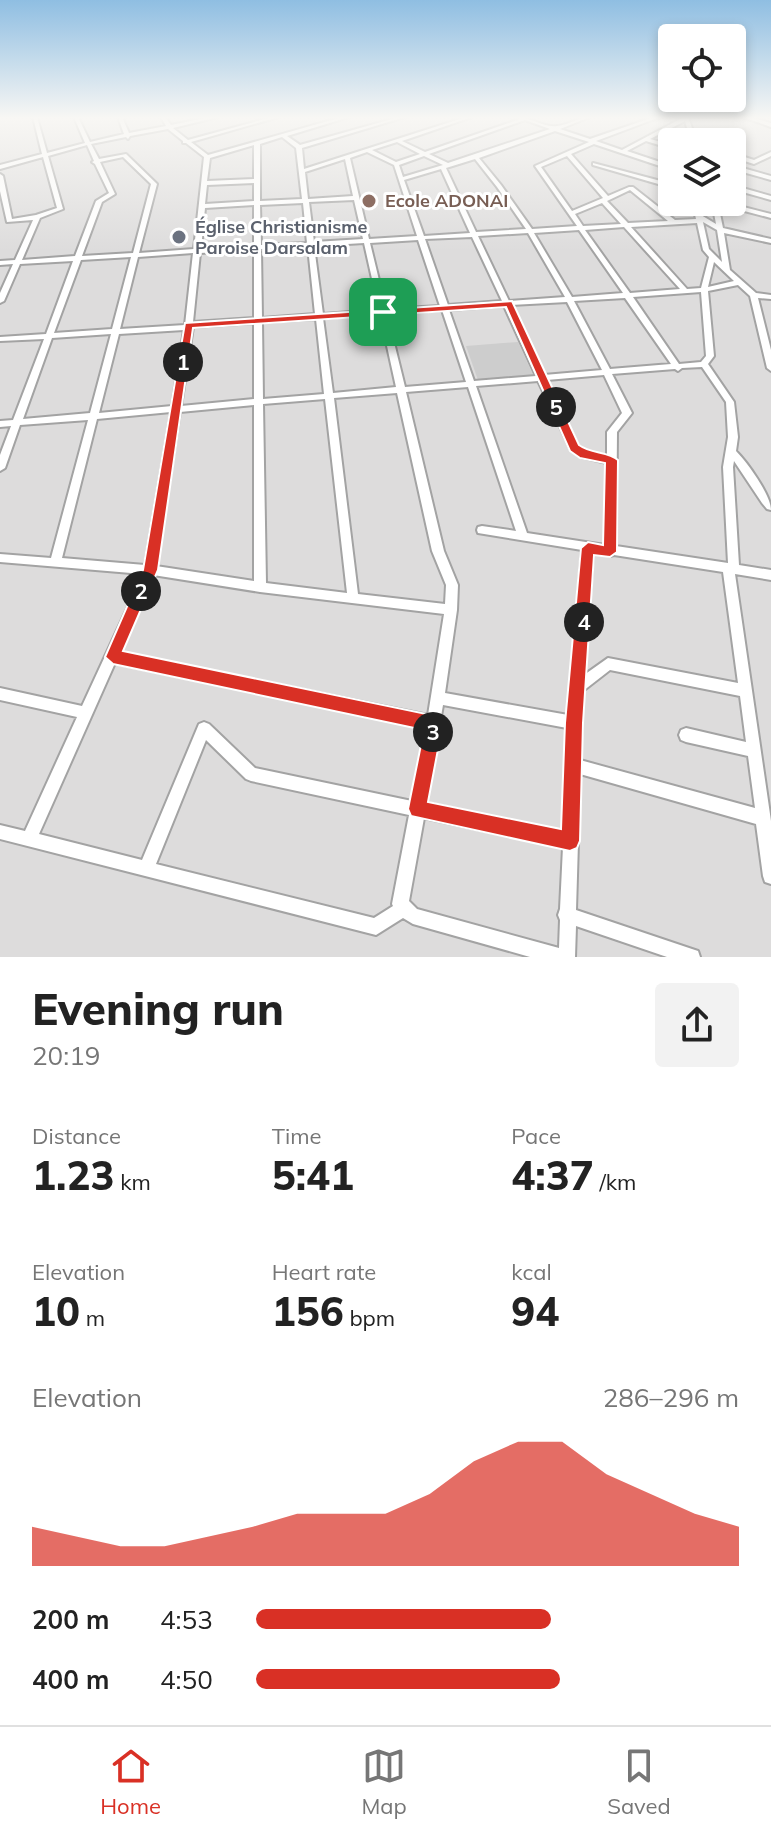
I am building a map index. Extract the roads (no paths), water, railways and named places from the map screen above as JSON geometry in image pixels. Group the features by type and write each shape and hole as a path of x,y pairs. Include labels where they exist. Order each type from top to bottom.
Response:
{"street":[{"path":"0,176 6,219 15,221 37,217 60,209 47,162"},
{"path":"0,468 99,201 112,194 95,162"},
{"path":"55,563 154,184 131,162"},
{"path":"29,839 150,570 188,326 206,162"},
{"path":"257,162 260,587"},
{"path":"301,162 353,598"},
{"path":"303,171 330,162"},
{"path":"348,162 438,551 452,585 434,723 400,897 403,909 413,916 560,957"},
{"path":"391,162 396,164 402,179 523,537"},
{"path":"396,164 403,162"},
{"path":"438,162 446,167 574,448 584,455 611,460"},
{"path":"402,179 462,162"},
{"path":"480,162 502,187 529,231 610,374 627,413 612,432 610,552"},
{"path":"548,162 538,166 678,368"},
{"path":"574,162 686,292"},
{"path":"595,164 658,182"},
{"path":"746,171 771,178"},
{"path":"204,183 257,181"},
{"path":"573,213 633,188 673,222"},
{"path":"746,191 771,198"},
{"path":"202,206 357,198"},
{"path":"746,210 771,216"},
{"path":"718,216 727,271"},
{"path":"0,301 37,217"},
{"path":"698,218 702,242 711,258 754,295 771,368"},
{"path":"0,263 583,228 698,218 721,230 771,241"},
{"path":"0,424 704,364 710,356 704,290 711,258"},
{"path":"0,339 686,292 740,282"},
{"path":"754,295 771,297"},
{"path":"704,364 730,402 733,437 728,467 731,569 771,876"},
{"path":"730,451 744,463 763,499 771,506"},
{"path":"482,530 771,575"},
{"path":"567,957 574,723 588,548"},
{"path":"0,558 150,570 451,610"},
{"path":"113,657 434,723"},
{"path":"578,687 608,664 746,691"},
{"path":"0,694 87,713"},
{"path":"438,698 574,723"},
{"path":"146,869 204,729 251,774 570,841"},
{"path":"686,735 754,751"},
{"path":"572,765 763,818"},
{"path":"0,832 376,927 403,909"},
{"path":"566,915 692,957"}],"place":[{"name":"Ecole ADONAI","path":"369,201"},
{"name":"Église Christianisme Paroise Darsalam","path":"179,237"}]}
